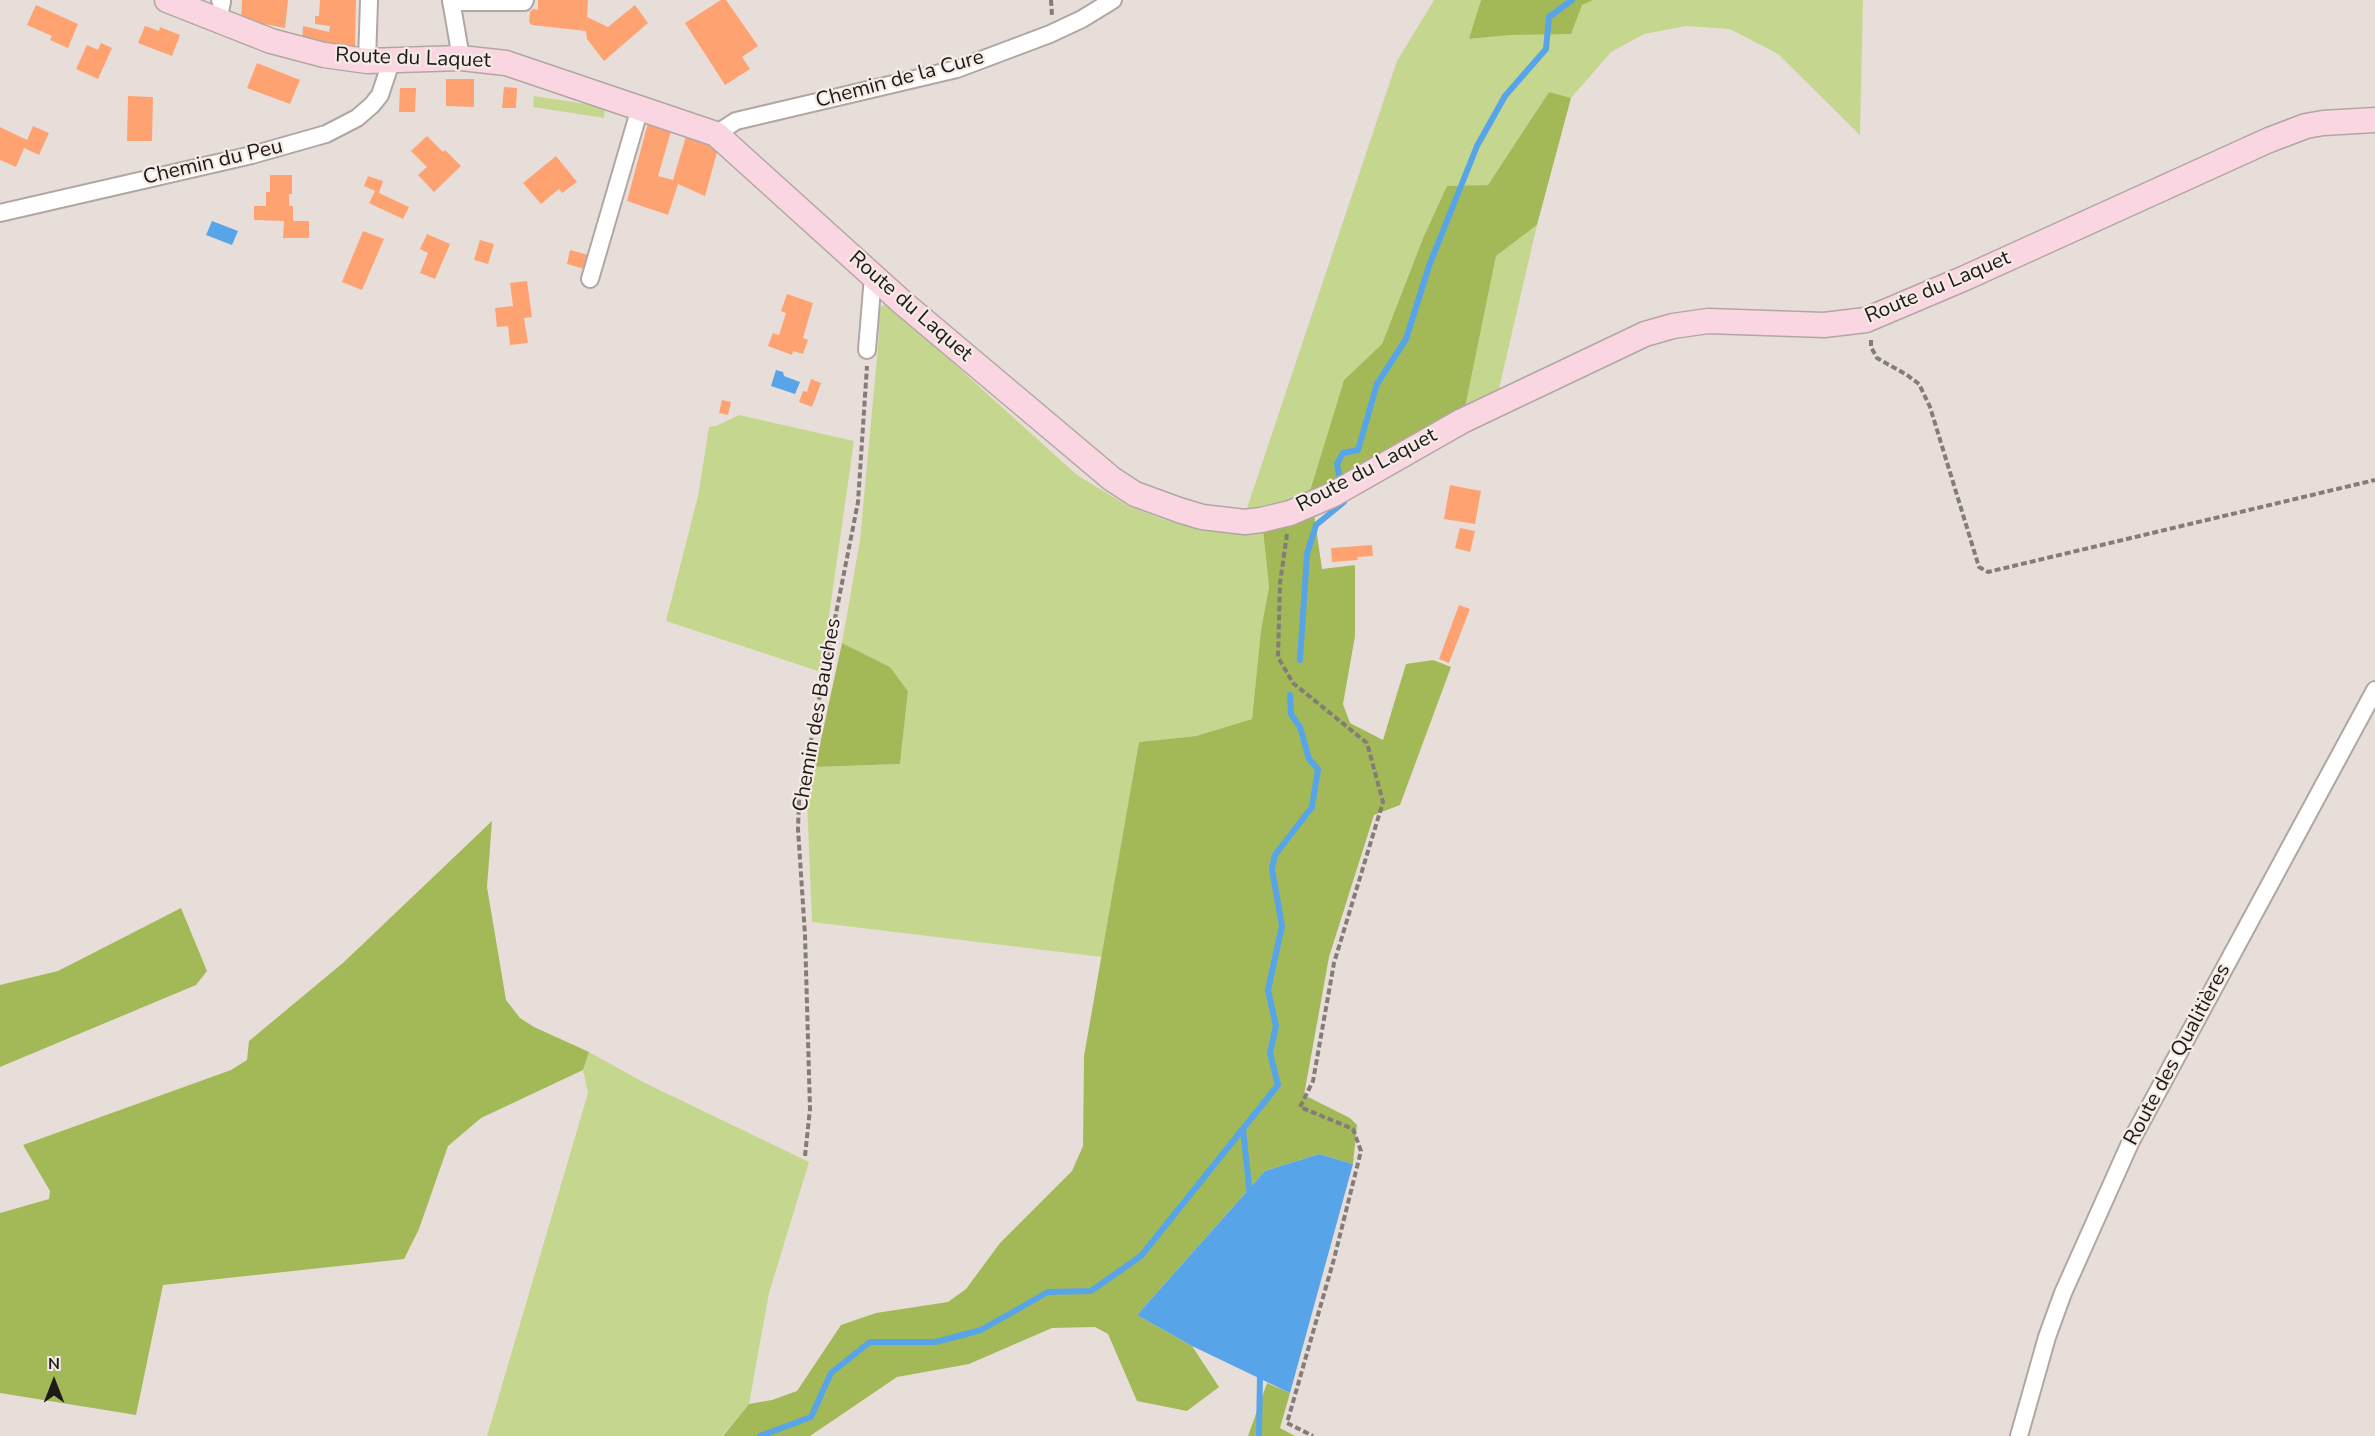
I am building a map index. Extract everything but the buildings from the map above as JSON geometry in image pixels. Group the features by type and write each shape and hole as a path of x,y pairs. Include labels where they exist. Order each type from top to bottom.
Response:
{"street":[{"name":"Route du Laquet","path":"167,0 219,10 295,48 324,55 379,62 461,58 506,63 716,134 873,276 1112,480 1135,494 1179,510 1224,520 1261,520 1290,513 1340,490 1462,421 1645,334 1673,326 1708,321 1845,324 1866,320 1965,278 2269,140 2306,126 2375,120"},
{"path":"461,58 451,1 525,0"},
{"name":"Chemin de la Cure","path":"716,134 736,121 957,69 1050,34 1082,19 1113,0"},
{"name":"Chemin du Peu","path":"0,213 252,155 326,134 357,118 380,95 379,62 369,1"},
{"path":"590,279 640,108"},
{"path":"867,350 873,276"},
{"name":"Route des Qualitières","path":"2019,1436 2047,1337 2063,1293 2131,1141 2375,690"}],"path":[{"path":"1881,314 1871,337 1871,347 1877,358 1919,384 1930,407 1979,567 1988,572 2375,480"},
{"name":"Chemin des Bauches","path":"805,1156 810,1109 805,935 798,829 799,801 858,502 867,350"},
{"path":"1290,513 1280,583 1278,657 1293,682 1367,743 1383,802 1334,963 1313,1081 1300,1107 1353,1128 1361,1151 1334,1258 1287,1423 1313,1436"}],"green space":[{"path":"1434,0 1481,0 1470,39 1510,35 1593,0 1863,0 1860,135 1778,54 1730,29 1686,26 1644,34 1611,52 1571,98 1549,93 1488,185 1447,187 1423,238 1382,344 1344,380 1309,494 1271,507 1247,508 1397,61"},
{"path":"1481,0 1593,0 1582,5 1571,34 1510,35 1469,39"},
{"path":"1549,92 1571,98 1537,225 1496,256 1465,408 1309,494 1344,380 1382,344 1423,238 1447,186 1488,185"},
{"path":"534,96 605,107 604,118 533,107"},
{"path":"1537,225 1498,393 1465,408 1496,256"},
{"path":"887,303 1077,475 1128,506 1165,520 1215,531 1263,530 1269,587 1261,630 1252,719 1196,736 1139,742 1102,957 812,922 807,801 815,767 900,764 908,691 890,667 842,643 860,540 879,336 879,308"},
{"path":"739,415 854,441 821,672 666,621 698,496 709,427"},
{"path":"1314,514 1322,569 1355,565 1355,636 1343,704 1350,723 1383,740 1406,664 1433,660 1451,667 1400,805 1374,815 1329,957 1304,1095 1350,1118 1357,1125 1353,1164 1319,1154 1265,1171 1137,1315 1192,1346 1219,1387 1187,1411 1137,1401 1108,1334 1095,1327 1052,1328 969,1364 897,1377 810,1436 723,1436 749,1404 772,1400 797,1391 841,1325 876,1313 948,1302 966,1289 1000,1243 1072,1171 1083,1146 1084,1056 1139,742 1196,736 1252,719 1261,630 1269,587 1263,530"},
{"path":"842,643 890,667 908,691 900,764 815,767"},
{"path":"492,821 487,887 506,1000 520,1018 534,1027 589,1052 583,1070 481,1118 448,1146 419,1229 404,1259 163,1285 136,1415 0,1393 0,1213 49,1199 50,1191 23,1145 231,1070 247,1060 249,1041 344,962"},
{"path":"181,908 207,971 196,985 0,1067 0,985 58,971"},
{"path":"589,1052 643,1082 809,1162 769,1293 749,1404 722,1436 487,1436 588,1093 583,1070"},
{"path":"1267,1383 1290,1393 1280,1428 1295,1436 1248,1436"}],"water":[{"path":"212,221 238,231 232,245 206,235"},
{"path":"776,370 800,382 795,394 771,386"},
{"path":"1319,1154 1353,1164 1290,1393 1192,1346 1137,1315 1265,1171"}],"waterway":[{"path":"1341,485 1337,464 1343,453 1358,450 1377,384 1406,339 1429,266 1477,146 1505,96 1546,49 1549,17 1572,0"},
{"path":"1300,660 1307,554 1316,525 1344,502 1343,495"},
{"path":"760,1436 811,1417 831,1373 870,1342 936,1342 981,1330 1048,1292 1091,1291 1141,1256 1278,1085 1270,1053 1276,1026 1268,990 1282,926 1272,869 1275,855 1312,807 1318,769 1309,759 1300,727 1291,714 1290,695"},
{"path":"1243,1129 1250,1196"},
{"path":"1259,1436 1260,1374"}]}
